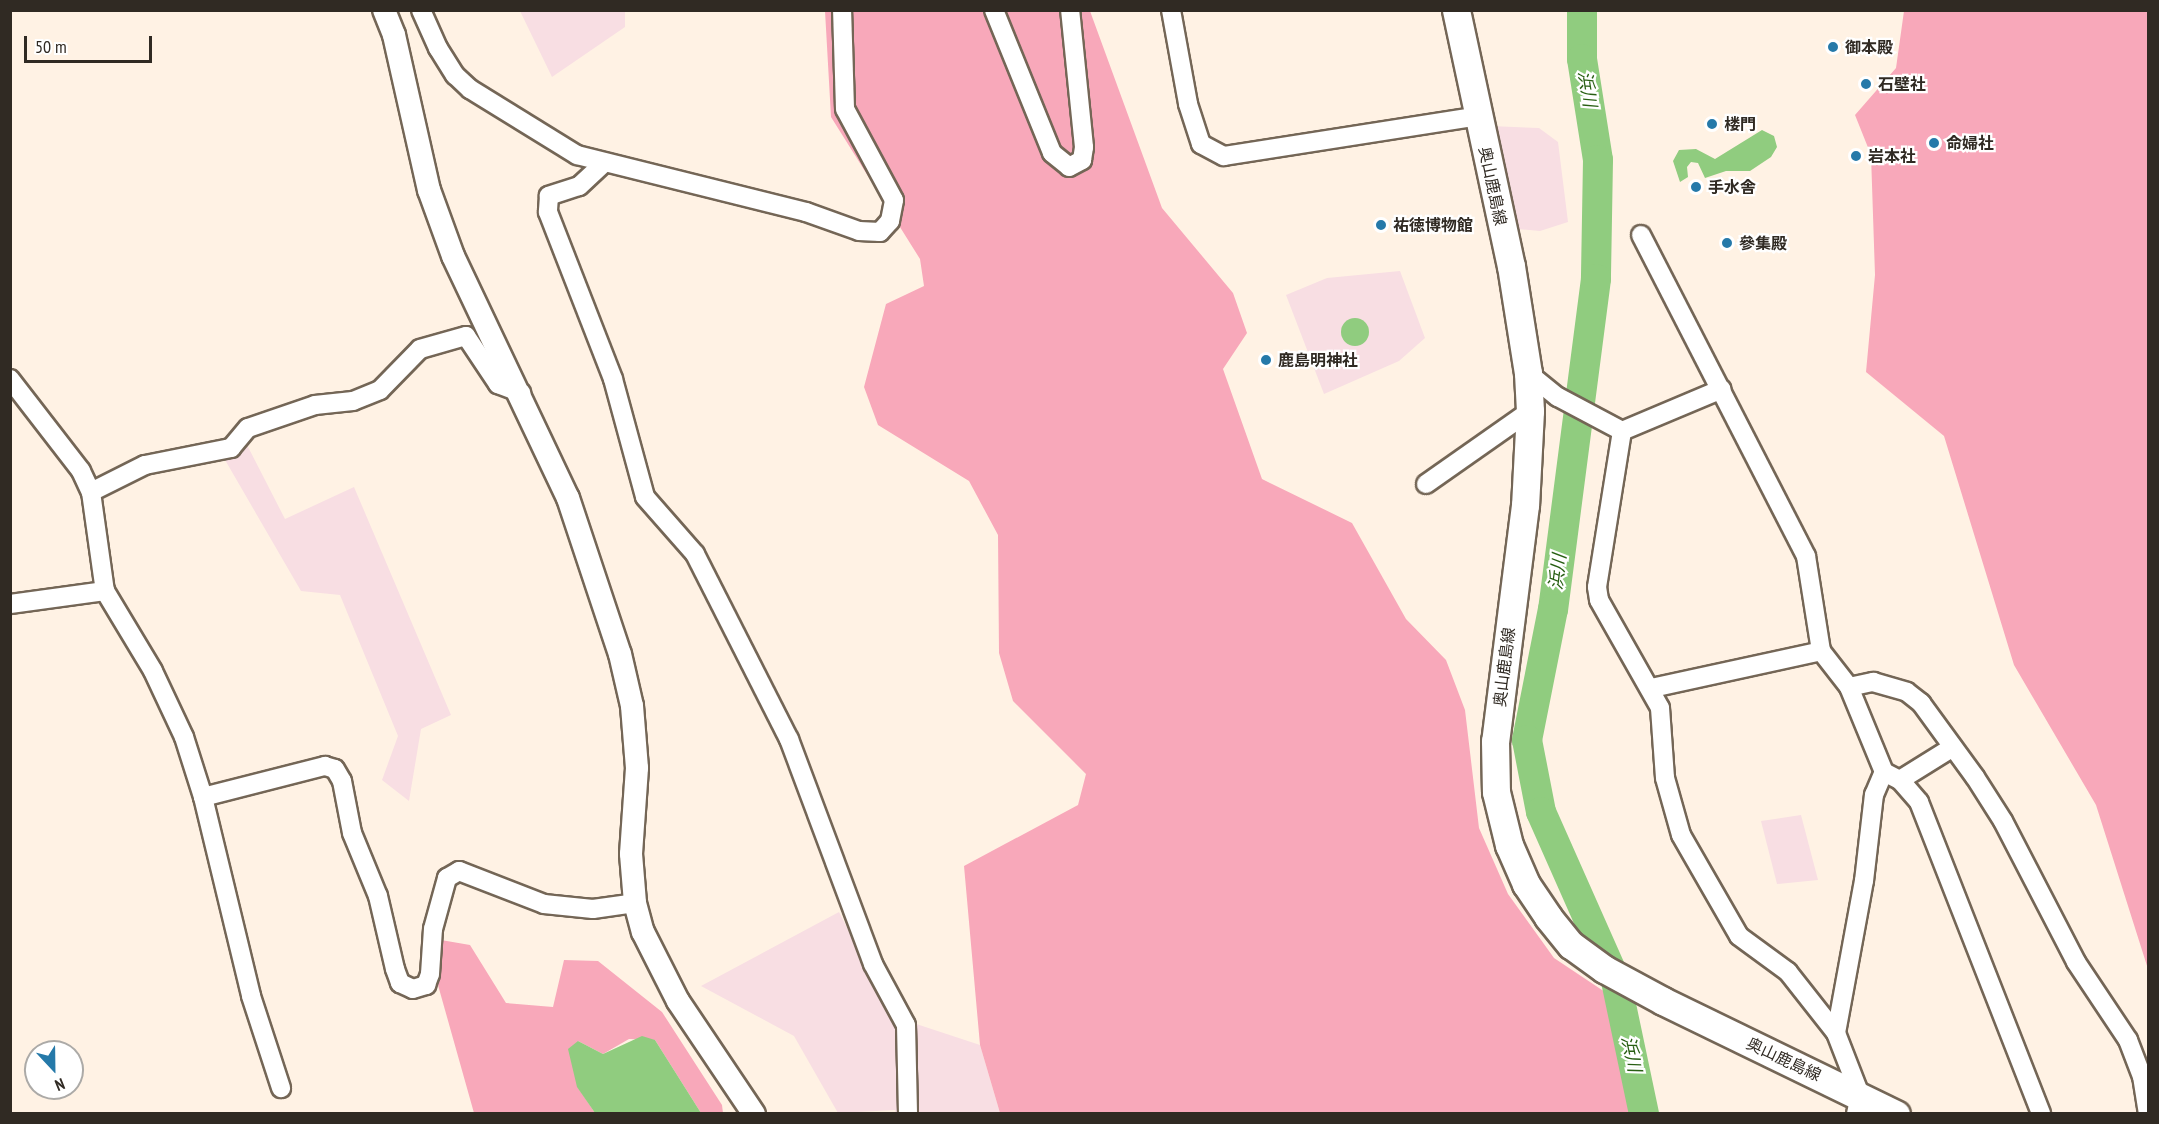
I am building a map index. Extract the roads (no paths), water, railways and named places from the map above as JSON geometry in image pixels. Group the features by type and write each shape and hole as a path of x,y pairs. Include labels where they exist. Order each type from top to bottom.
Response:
{"main road":[{"name":"奥山鹿島線","path":"1456,10 1510,266 1528,373 1530,411 1525,505 1495,741 1496,792 1509,845 1526,884 1548,917 1571,945 1604,969 1858,1104 1896,1113"}],"street":[{"path":"384,10 394,34 429,190 453,256 481,321 520,393 568,498 620,654 632,706 637,768 631,854 634,903 657,965 754,1113"},
{"path":"421,10 438,48 455,75 470,89 577,155 806,212 860,231 880,232 890,220 894,200 845,109 842,10"},
{"path":"994,10 1052,153 1069,167 1082,160 1084,147 1070,10"},
{"path":"1171,10 1188,104 1201,144 1224,156 1478,116"},
{"path":"604,163 579,186 549,196 549,212 613,379 645,497 695,554 789,739 873,964 906,1024 908,1113"},
{"path":"1641,234 1806,556 1821,651 1849,687 1892,776 1918,802 1954,885 2041,1113"},
{"path":"91,492 146,465 231,448 248,428 315,405 353,401 380,390 420,349 466,336 498,384 520,393"},
{"path":"1528,373 1558,397 1622,431"},
{"path":"10,379 81,471 91,492 105,591 153,671 184,737 203,798 248,985 280,1088"},
{"path":"1622,431 1722,389"},
{"path":"1426,484 1530,411"},
{"path":"1622,431 1597,587 1608,620 1652,688 1660,708 1670,800 1681,835 1721,910 1738,936 1788,972 1836,1033 1858,1104"},
{"path":"10,604 105,591"},
{"path":"1652,688 1821,651"},
{"path":"1849,687 1873,682 1907,692 1921,703 1953,747 2003,821 2076,962 2128,1040 2142,1076 2148,1113"},
{"path":"1836,1033 1864,881 1874,795 1892,776 1953,747"},
{"path":"203,798 325,766 335,769 342,781 352,833 378,896 395,969 400,983 413,989 426,985 430,974 433,929 447,878 459,871 544,904 593,909 634,903"}],"waterway":[{"name":"浜川","path":"1582,10 1582,59 1598,160 1596,279 1553,609 1527,740 1541,812 1616,981 1644,1114"}],"place":[{"name":"御本殿","path":"1833,47"},
{"name":"石壁社","path":"1866,84"},
{"name":"楼門","path":"1712,124"},
{"name":"命婦社","path":"1934,143"},
{"name":"岩本社","path":"1856,156"},
{"name":"手水舎","path":"1696,187"},
{"name":"祐徳博物館","path":"1381,225"},
{"name":"參集殿","path":"1727,243"},
{"name":"鹿島明神社","path":"1266,360"}]}
